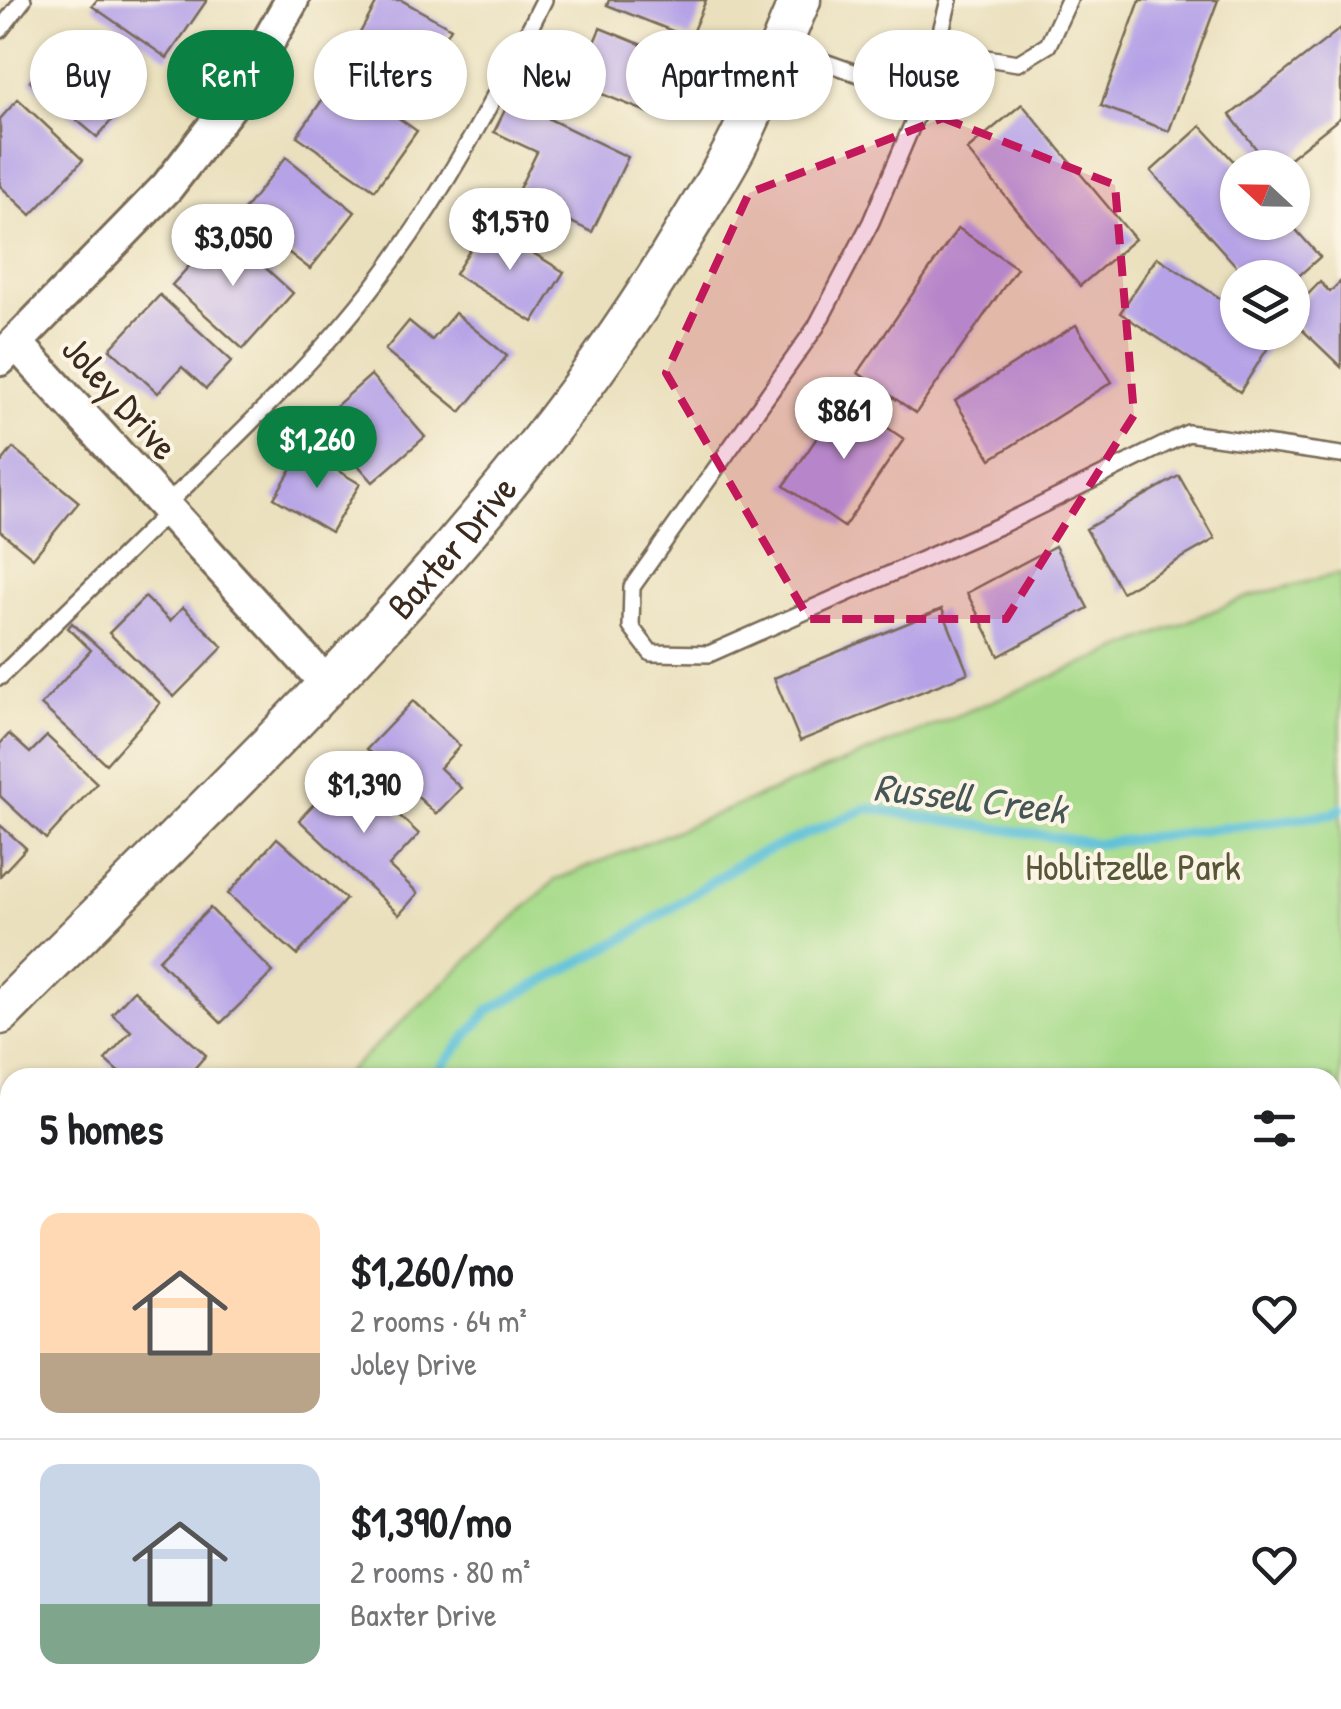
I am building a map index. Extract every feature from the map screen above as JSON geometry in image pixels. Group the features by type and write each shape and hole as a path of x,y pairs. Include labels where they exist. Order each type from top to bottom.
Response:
{"street":[{"path":"8,351 167,186 236,98 292,0"},
{"name":"Baxter Drive","path":"787,30 800,0"},
{"name":"Baxter Drive","path":"0,1014 327,684 461,537 556,425 650,290 736,147 748,120"},
{"name":"Joley Drive","path":"8,351 167,508 327,684"}],"lane":[{"path":"0,30 24,0"},
{"path":"0,677 288,387 376,283 446,181 544,0"},
{"path":"942,30 950,0"},
{"path":"995,59 1018,63 1048,44 1068,0"},
{"path":"914,120 871,222 816,328 632,587 631,627 652,653 709,654 1002,525 1188,433 1341,456"}],"highlighted area":[{"path":"943,118 1115,185 1134,415 1006,619 809,619 666,373 749,193"}],"green space":[{"name":"Hoblitzelle Park","path":"1341,573 1341,1068 352,1068 555,880 1247,597"}],"building":[{"path":"97,0 207,0 186,30 167,30 167,58 147,44 147,30 127,30 92,6"},
{"path":"378,0 401,0 451,28 450,30 362,30"},
{"path":"609,0 706,0 693,30 670,30 607,5"},
{"path":"1140,0 1218,0 1169,131 1101,106"},
{"path":"1341,28 1341,117 1300,150 1257,150 1230,115"},
{"path":"606,30 626,38 626,104 606,96"},
{"path":"18,99 30,110 30,120 40,120 83,160 31,215 0,186 0,119"},
{"path":"1022,104 1135,239 1080,286 967,150"},
{"path":"314,112 314,120 401,120 417,131 375,190 297,136"},
{"path":"77,120 112,120 97,137"},
{"path":"500,120 551,120 628,157 592,232 516,195 537,152 494,132"},
{"path":"1201,126 1223,150 1220,150 1220,240 1305,240 1320,257 1310,266 1310,260 1231,260 1151,171"},
{"path":"286,157 355,212 310,269 240,215"},
{"path":"486,224 564,272 533,322 455,274"},
{"path":"958,228 1017,268 916,413 858,373"},
{"path":"223,229 293,293 243,349 172,285"},
{"path":"1157,257 1220,298 1220,350 1267,350 1240,392 1120,313"},
{"path":"1341,281 1341,367 1310,337 1310,292 1320,282 1330,292"},
{"path":"160,295 232,361 206,389 182,367 158,393 110,349"},
{"path":"455,313 507,356 461,412 385,350 409,321 432,340"},
{"path":"1076,325 1112,382 991,459 955,401"},
{"path":"371,375 425,437 373,482 319,421"},
{"path":"844,398 904,439 844,527 784,486"},
{"path":"13,448 79,502 33,558 0,531 0,464"},
{"path":"303,450 360,484 331,532 274,498"},
{"path":"1179,476 1215,539 1122,592 1086,529"},
{"path":"1055,546 1088,608 999,656 967,593"},
{"path":"145,597 170,621 183,607 223,647 174,697 109,633"},
{"path":"942,609 968,673 800,741 774,678"},
{"path":"72,623 160,703 106,764 41,705 91,650 68,628"},
{"path":"413,701 460,746 440,768 461,788 436,814 367,749"},
{"path":"9,734 30,753 47,736 97,783 46,839 0,796 0,744"},
{"path":"348,767 419,834 389,866 418,893 399,915 299,820"},
{"path":"0,825 26,848 0,876"},
{"path":"277,838 346,899 297,955 228,894"},
{"path":"210,908 273,972 221,1023 158,960"},
{"path":"134,990 206,1055 195,1068 114,1068 105,1060 131,1031 112,1014"}],"waterway":[{"name":"Russell Creek","path":"440,1068 489,1010 625,938 745,860 868,808 1097,844 1333,814 1341,808"}]}
